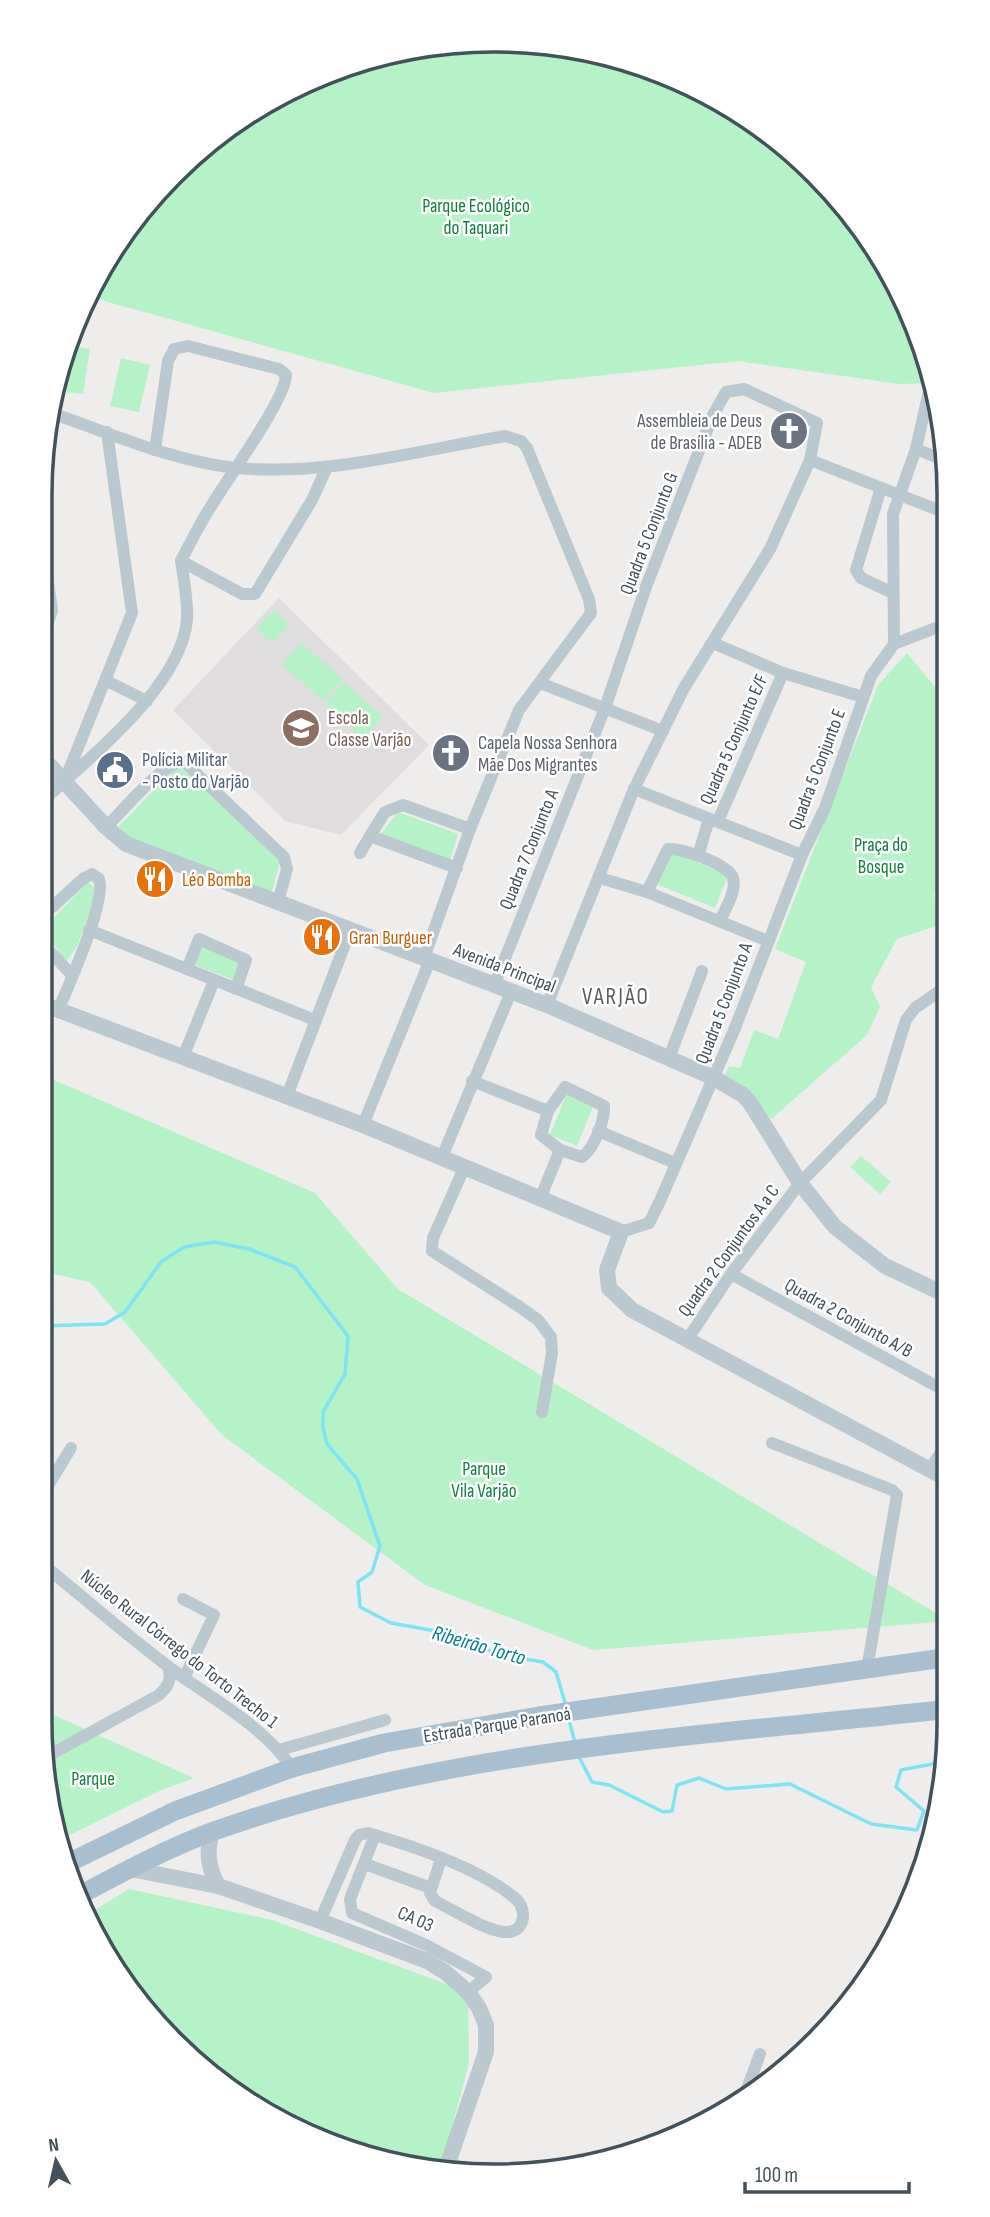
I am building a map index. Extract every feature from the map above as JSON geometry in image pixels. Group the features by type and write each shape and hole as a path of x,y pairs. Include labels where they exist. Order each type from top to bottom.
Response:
{"main road":[{"name":"Estrada Parque Paranoá","path":"75,1860 175,1811 292,1768 384,1743 539,1716 937,1659"},
{"name":"Estrada Parque Paranoá","path":"86,1892 212,1832 343,1793 544,1755 607,1746 937,1710"}],"street":[{"path":"52,792 147,701 169,669 183,635 187,601 181,561 278,396 285,375 279,369 181,346 170,353 155,450"},
{"name":"Quadra 5 Conjunto G","path":"605,708 646,587 719,401 726,392 744,389 810,419 818,426 810,460"},
{"path":"927,400 916,449 898,494 892,531 894,644 937,627"},
{"path":"60,416 155,450 234,468 327,467 505,436 521,440 531,456 591,613 519,710 470,829 427,959 363,1125"},
{"path":"65,780 130,622 133,604 107,432"},
{"path":"916,449 936,457"},
{"path":"547,1005 634,789 663,731 770,549 810,460 937,509"},
{"path":"181,561 242,594 256,594 312,500 327,467"},
{"path":"881,488 856,570 861,578 893,593"},
{"path":"713,643 783,673 863,697"},
{"name":"Quadra 5 Conjunto E","path":"768,941 802,855 842,766 863,697 872,676 894,644"},
{"name":"Quadra 5 Conjunto E/F","path":"698,856 783,673"},
{"path":"107,681 147,701"},
{"path":"540,683 663,731"},
{"name":"Quadra 7 Conjunto A","path":"494,986 605,708"},
{"path":"106,827 171,764 184,762 284,857 287,869 278,902"},
{"name":"Avenida Principal","path":"52,767 106,827 126,844 547,1005 714,1078 743,1095 800,1183 835,1227 886,1266 937,1291"},
{"path":"634,789 802,855"},
{"path":"360,853 385,813 403,805 470,829"},
{"path":"370,836 457,868"},
{"path":"647,892 668,849 698,856 726,869 733,877 730,897 720,921"},
{"path":"54,906 87,875 99,878 100,889 89,930 72,975 53,1009 363,1125 621,1232 607,1270 609,1288 632,1310 937,1474"},
{"name":"Quadra 5 Conjunto A","path":"600,878 647,892 768,941 714,1078 649,1223 621,1232"},
{"path":"89,930 315,1020"},
{"path":"287,1096 350,931"},
{"path":"187,969 199,939 246,960 236,989"},
{"path":"52,954 72,975"},
{"path":"669,1058 702,971"},
{"path":"183,1057 214,981"},
{"path":"442,1157 511,992"},
{"name":"Quadra 2 Conjuntos A a C","path":"687,1340 731,1275 800,1183 881,1100 906,1020 915,1008 937,993"},
{"path":"472,1081 548,1111"},
{"path":"565,1087 604,1106 605,1115 585,1156 578,1158 560,1150 541,1135 548,1111 565,1087"},
{"path":"598,1131 675,1163"},
{"path":"540,1199 560,1150"},
{"path":"464,1166 433,1238 432,1251 538,1320 551,1337 552,1353 542,1412"},
{"name":"Quadra 2 Conjunto A/B","path":"731,1275 937,1386"},
{"path":"772,1444 836,1467 892,1490 897,1495 867,1669"},
{"path":"52,1479 71,1448"},
{"path":"929,1470 937,1458"},
{"name":"Núcleo Rural Córrego do Torto Trecho 1","path":"52,1572 168,1667 256,1730 279,1751 292,1768"},
{"path":"183,1599 214,1615 184,1678"},
{"path":"53,1753 159,1695 171,1677 168,1667"},
{"path":"279,1751 386,1720"},
{"path":"212,1832 208,1857 210,1872 218,1885"},
{"path":"320,1920 355,1840 363,1833 375,1835"},
{"name":"CA 03","path":"441,1858 431,1888 435,1901 502,1932 515,1930 522,1923 524,1908 495,1884 441,1858 375,1835 350,1899 352,1913 426,1945 486,1977 468,1992"},
{"name":"CA 03","path":"365,1864 431,1888"},
{"name":"CA 03","path":"130,1869 218,1885 320,1920 427,1961 468,1992 480,2008 486,2025 486,2052 448,2162"},
{"path":"748,2084 760,2054"}],"shaded area":[{"name":"Escola Classe Varjão","path":"279,598 429,745 341,835 285,821 173,710"}],"green space":[{"name":"Parque Ecológico do Taquari","path":"466,53 524,53 581,61 664,86 741,127 787,162 828,203 863,249 892,299 914,353 923,383 900,384 738,361 434,393 98,299 127,249 162,203 203,162 249,127 274,112 326,86 409,61"},
{"path":"78,347 90,349 83,394 65,392"},
{"path":"121,358 150,365 139,412 110,406"},
{"path":"274,610 289,625 272,643 256,628"},
{"path":"301,643 343,679 324,701 282,665"},
{"name":"Praça do Bosque","path":"907,653 937,689 937,890 934,892 937,926 897,939 871,987 880,1007 867,1035 771,1119 750,1092 724,1077 729,1066 740,1068 754,1030 778,1039 806,962 775,949 878,685"},
{"path":"344,682 382,717 363,738 325,704"},
{"path":"178,765 280,861 272,892 124,835 119,826"},
{"path":"398,812 458,834 450,860 380,835"},
{"path":"669,851 728,875 715,908 656,884"},
{"path":"88,882 98,891 77,946 66,962 52,942 52,920"},
{"path":"203,944 243,960 234,980 195,965"},
{"name":"Parque Vila Varjão","path":"52,1079 315,1193 398,1289 937,1614 937,1622 593,1650 425,1585 222,1435 90,1282 52,1274"},
{"path":"567,1093 594,1104 577,1146 550,1135"},
{"path":"861,1156 891,1182 880,1194 850,1167"},
{"name":"Parque","path":"52,1714 194,1778 159,1791 68,1836 56,1780"},
{"path":"129,1889 272,1920 468,1992 469,2063 443,2162 409,2156 353,2141 299,2119 249,2090 203,2055 162,2014 127,1968 95,1910"}],"waterway":[{"name":"Ribeirão Torto","path":"52,1326 105,1324 125,1312 161,1262 184,1247 214,1242 249,1249 295,1267 348,1336 345,1374 323,1412 323,1428 327,1444 357,1479 380,1546 372,1572 358,1582 360,1607 391,1623 458,1635 497,1654 543,1662 556,1672 566,1706"},
{"name":"Ribeirão Torto","path":"569,1720 575,1743"},
{"name":"Ribeirão Torto","path":"579,1757 592,1782 609,1785 663,1812 672,1811 677,1785 699,1778 726,1789 790,1784 871,1824 917,1830 924,1811 896,1787 901,1770 936,1763"}],"place":[{"name":"Assembleia de Deus de Brasília - ADEB","path":"789,431"},
{"name":"Escola Classe Varjão","path":"301,728"},
{"name":"Capela Nossa Senhora Mãe Dos Migrantes","path":"451,753"},
{"name":"Polícia Militar - Posto do Varjão","path":"115,770"},
{"name":"Léo Bomba","path":"155,879"},
{"name":"Gran Burguer","path":"322,937"}],"district":[{"name":"VARJÃO","path":"616,996"}]}
